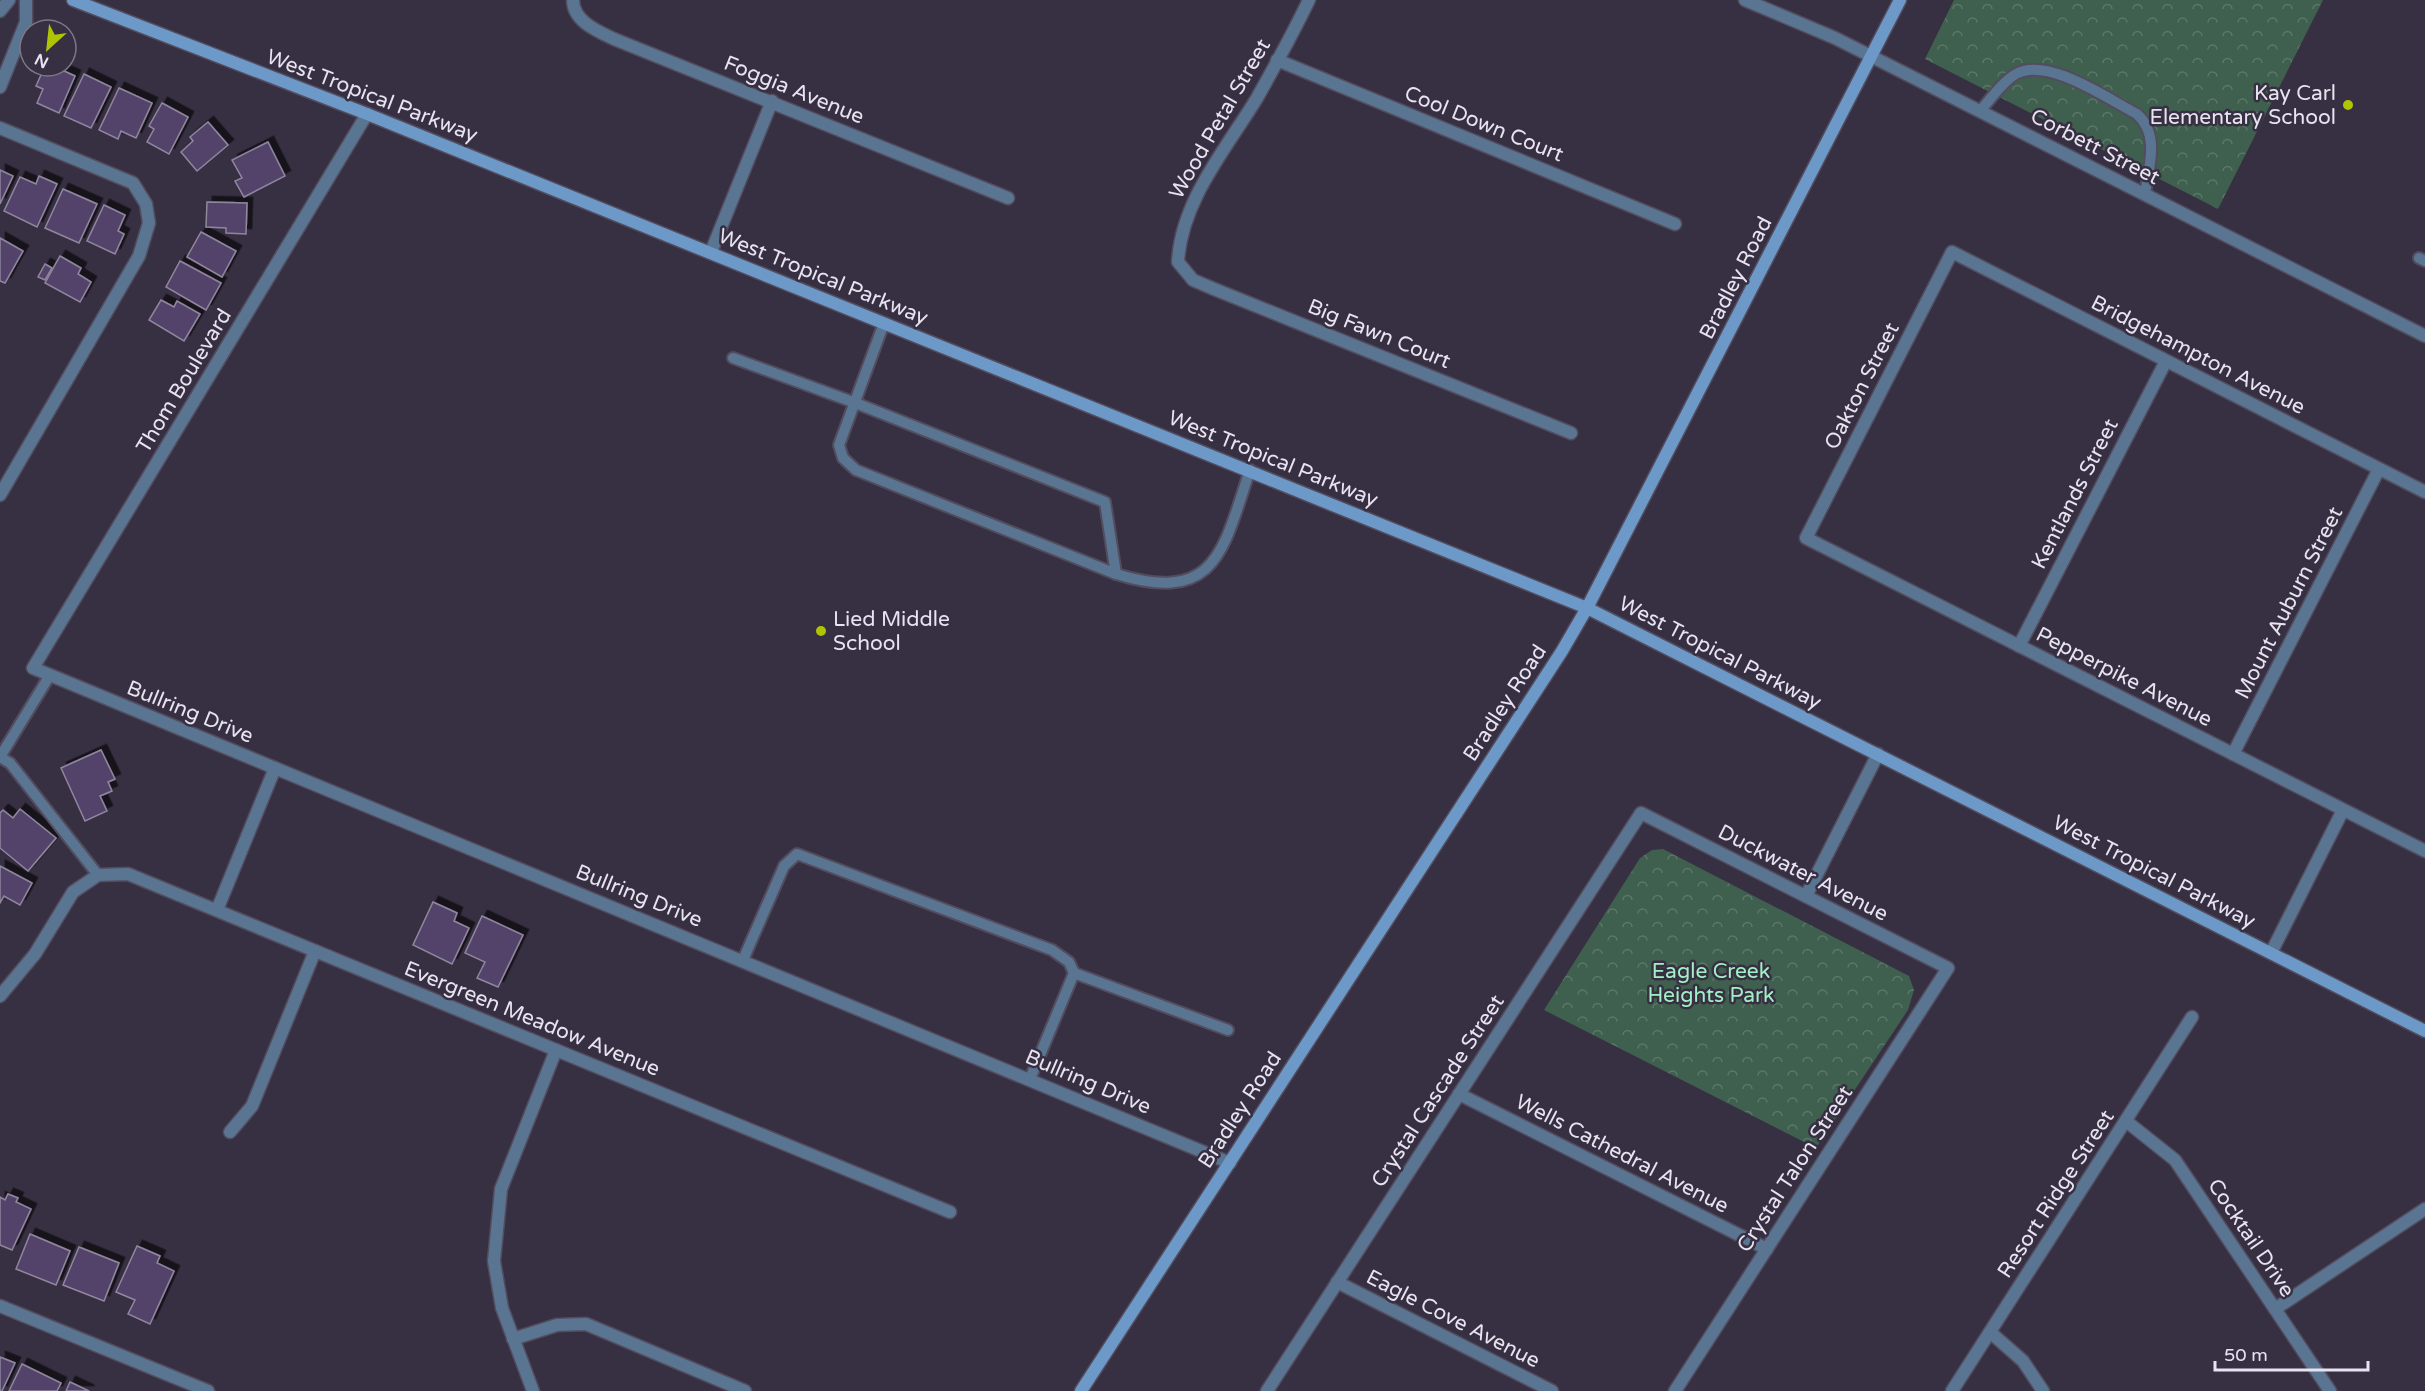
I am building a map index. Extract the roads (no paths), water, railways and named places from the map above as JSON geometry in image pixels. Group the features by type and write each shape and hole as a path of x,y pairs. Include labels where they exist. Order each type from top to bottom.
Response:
{"main road":[{"name":"West Tropical Parkway","path":"73,0 367,114 711,252 1587,608 2425,1031"},
{"name":"Bradley Road","path":"1081,1391 1587,608 1900,0"}],"street":[{"path":"0,11 9,0"},
{"path":"0,87 3,70 26,22 26,0"},
{"name":"Wood Petal Street","path":"1178,262 1179,240 1187,214 1277,60 1309,0"},
{"name":"Corbett Street","path":"1745,0 1835,38 2425,336"},
{"name":"Foggia Avenue","path":"573,4 587,26 614,39 1008,198"},
{"name":"Cool Down Court","path":"1277,60 1675,224"},
{"path":"711,252 772,101"},
{"name":"Thom Boulevard","path":"33,668 367,114"},
{"path":"0,128 133,183 146,204 149,223 140,256 0,495"},
{"name":"Bridgehampton Avenue","path":"1952,252 2425,492"},
{"name":"Oakton Street","path":"1806,538 1952,252"},
{"name":"Big Fawn Court","path":"1178,262 1193,280 1571,433"},
{"name":"Kentlands Street","path":"2019,646 2166,361"},
{"name":"Mount Auburn Street","path":"2233,754 2379,469"},
{"name":"Pepperpike Avenue","path":"1806,538 2425,851"},
{"name":"Bullring Drive","path":"33,668 1230,1162"},
{"path":"1806,896 1878,754"},
{"path":"216,910 275,768"},
{"path":"2271,953 2343,810"},
{"name":"Duckwater Avenue","path":"1641,813 1948,968"},
{"name":"Crystal Cascade Street","path":"1267,1391 1641,813"},
{"name":"Evergreen Meadow Avenue","path":"98,875 128,874 950,1212"},
{"path":"0,996 35,954 73,892 98,875"},
{"path":"230,1132 252,1107 315,951"},
{"name":"Crystal Talon Street","path":"1675,1391 1948,968"},
{"name":"Resort Ridge Street","path":"1952,1391 2192,1017"},
{"path":"533,1391 502,1308 494,1261 501,1189 556,1050"},
{"name":"Wells Cathedral Avenue","path":"1459,1094 1767,1250"},
{"name":"Cocktail Drive","path":"2126,1121 2175,1160 2330,1391"},
{"path":"2276,1309 2425,1209"},
{"name":"Eagle Cove Avenue","path":"1337,1282 1552,1391"},
{"path":"0,1306 208,1391"},
{"path":"513,1339 557,1325 586,1324 745,1391"},
{"path":"1990,1332 2023,1361 2043,1391"}],"lane":[{"path":"1980,111 2014,75 2033,69 2053,72 2137,114 2145,122 2152,145 2145,194"},
{"path":"884,322 839,445 843,458 856,470 1116,574 1141,582 1163,584 1183,582 1201,574 1214,562 1226,540 1250,470"},
{"path":"733,358 853,402 1105,502 1116,574"},
{"path":"50,675 0,757 10,763 98,875"},
{"path":"743,960 784,866 797,854 1052,950 1069,963 1074,973 1228,1030"},
{"path":"1030,1079 1074,973"}],"place":[{"name":"Kay Carl Elementary School","path":"2348,105"},
{"name":"Lied Middle School","path":"821,631"}],"park label":[{"name":"Eagle Creek Heights Park","path":"1711,983"}]}
